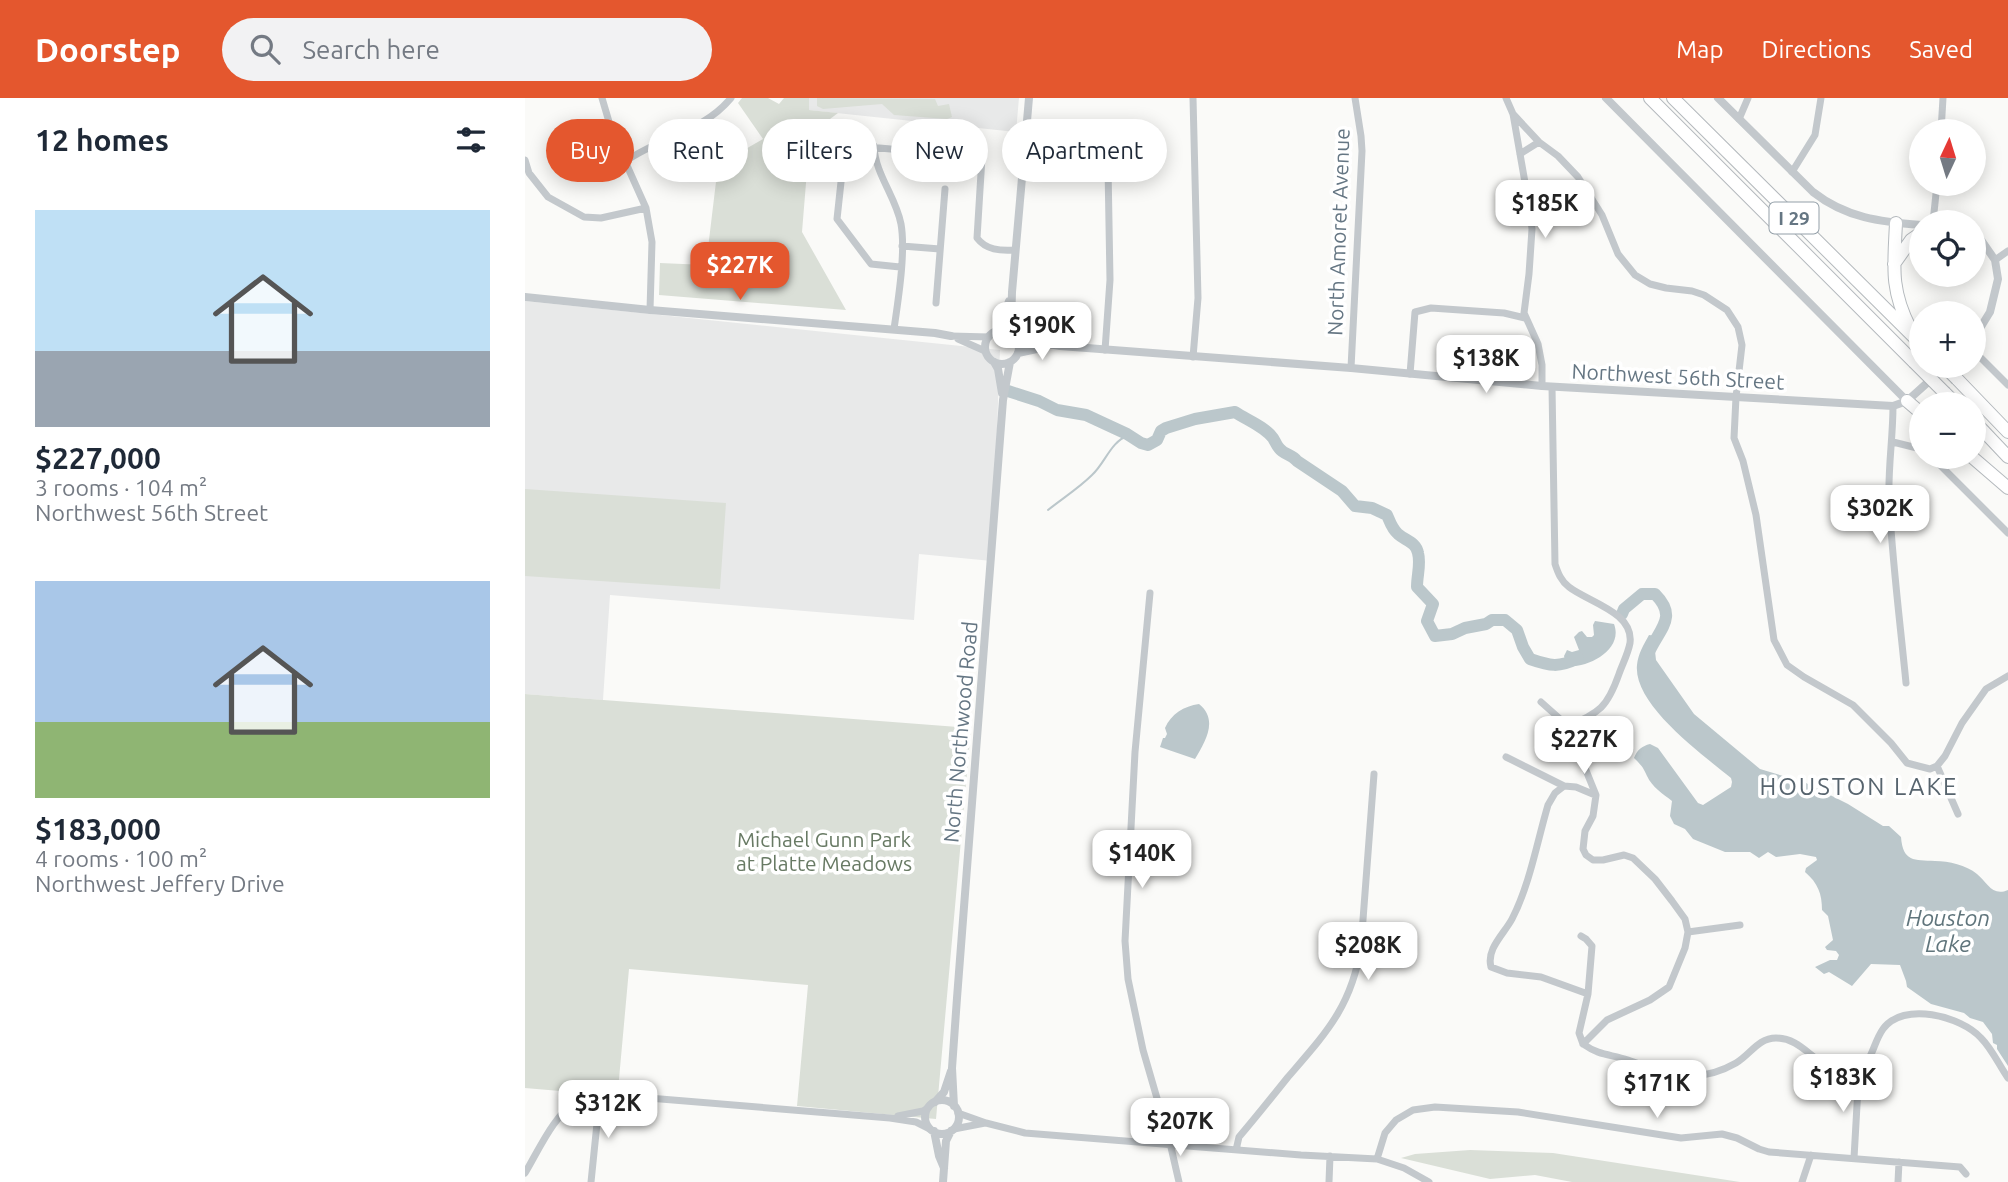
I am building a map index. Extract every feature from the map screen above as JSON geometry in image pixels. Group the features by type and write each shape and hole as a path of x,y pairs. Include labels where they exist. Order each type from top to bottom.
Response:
{"highway":[{"name":"I 29","path":"1650,98 1944,392"},
{"name":"I 29","path":"1673,98 1909,332"},
{"path":"1896,223 1894,264 1897,299 1909,323"},
{"path":"1894,264 1909,243"},
{"path":"1956,378 2008,432"},
{"path":"1986,434 2008,457"},
{"path":"1986,469 2008,488"}],"street":[{"path":"602,98 608,119"},
{"path":"634,157 692,129 731,98"},
{"path":"1026,119 1028,98"},
{"path":"1193,98 1198,298 1193,357"},
{"name":"North Amoret Avenue","path":"1351,368 1362,151 1355,98"},
{"path":"1506,98 1513,114 1532,229 1523,309 1538,344 1547,387 1555,565 1568,586 1624,622 1630,642 1612,694 1596,714 1568,726"},
{"path":"1606,98 1907,401"},
{"path":"1719,98 1817,195 1840,209 1865,219 1909,224"},
{"path":"1739,118 1748,98"},
{"path":"1793,172 1815,135 1821,98"},
{"path":"1942,119 1943,98"},
{"path":"1513,114 1583,183 1609,227 1618,254 1635,275 1650,284 1699,293 1721,306 1738,327 1742,345 1734,438 1744,461 1756,515 1774,640 1787,665 1853,705 1907,763 1930,769 1937,766 1945,756 1962,723 1986,690 2008,676"},
{"path":"1520,154 1539,142"},
{"path":"877,146 982,157 977,238 983,246 990,249 1015,250"},
{"path":"525,160 529,173 548,197 584,217 601,218 646,208"},
{"path":"877,165 901,224 902,246 894,330"},
{"path":"634,180 646,208 652,242 650,310"},
{"path":"841,182 837,219 871,264 900,268"},
{"path":"951,336 985,351 990,359 999,364 1010,362 1019,353 1019,343 1011,326 1021,182"},
{"path":"1105,350 1110,281 1108,182"},
{"path":"936,303 945,189"},
{"path":"902,246 940,249"},
{"path":"1986,247 1995,260 1998,279 1986,318"},
{"path":"1995,260 2008,251"},
{"path":"999,331 1012,292"},
{"path":"525,297 975,338 989,337 1004,330 1015,337"},
{"path":"1410,374 1415,312 1431,308 1504,313 1525,318"},
{"path":"985,351 989,337"},
{"name":"Northwest 56th Street","path":"1015,337 1060,346 1351,368 1547,387 1893,406 1907,401 1932,378"},
{"name":"Northwest 56th Street","path":"1019,353 1060,346"},
{"name":"North Northwood Road","path":"994,362 999,369 1003,400"},
{"name":"North Northwood Road","path":"956,1109 952,1068 1003,400 1010,362"},
{"path":"1986,363 2008,385"},
{"path":"1893,406 1889,497 1906,683"},
{"path":"1893,442 1909,446"},
{"path":"1944,469 2008,533"},
{"path":"1150,593 1135,752 1125,941 1128,979 1143,1049 1179,1182"},
{"path":"1541,702 1568,726 1596,795 1593,816 1585,831 1583,849 1586,855 1593,860 1624,855 1633,858 1655,879 1679,910 1685,919 1688,932 1685,948 1669,987 1650,1000 1607,1020 1583,1044"},
{"path":"1506,757 1564,786 1596,795"},
{"path":"1937,766 1958,814"},
{"path":"1236,1150 1240,1137 1329,1028 1350,991 1361,946 1374,774"},
{"path":"1564,786 1555,793 1548,805 1523,895 1493,947 1489,960 1492,967 1507,973 1541,977 1588,994"},
{"path":"1688,932 1739,925"},
{"path":"1581,936 1592,946 1588,994 1579,1033 1583,1044 1597,1053 1625,1059 1669,1075 1689,1077 1715,1072 1736,1063 1762,1040 1775,1038 1787,1040 1808,1051 1826,1065 1859,1070 1866,1065 1883,1028 1894,1019 1936,1014 1961,1023 1981,1037 2008,1078"},
{"name":"North Northwood Road","path":"931,1105 944,1092 952,1068"},
{"path":"1854,1158 1859,1070"},
{"path":"525,1173 558,1117 578,1100 600,1094 890,1118 916,1122 943,1133 986,1123"},
{"path":"591,1182 600,1094"},
{"path":"890,1118 923,1111 931,1105 945,1101 986,1123 1025,1133 1377,1159 1404,1168 1429,1182"},
{"path":"931,1105 925,1116 944,1168"},
{"path":"1377,1159 1382,1139 1396,1120 1413,1110 1435,1107 1518,1112 1681,1138 1722,1134 1759,1149 1960,1167 1966,1174"},
{"path":"943,1182 946,1141 958,1122 956,1109"},
{"path":"1802,1182 1811,1155"},
{"path":"1329,1182 1330,1156"},
{"path":"1898,1182 1899,1161"}],"shaded area":[{"path":"809,98 1019,98 1017,119 1002,119 1002,131 988,129 988,119 893,119 808,110"},
{"path":"525,301 1000,350 992,561 919,554 914,620 610,595 603,700 525,694"}],"green space":[{"path":"742,98 768,98 779,104 784,98 809,98 809,110 838,113 830,119 762,119 762,138 738,103"},
{"path":"817,98 935,99 938,106 949,104 952,117 947,119 894,115 882,104 823,109 817,106"},
{"path":"762,140 762,182 806,182 802,232 846,310 659,295 660,263 706,265 716,182 748,182 748,148"},
{"path":"525,489 726,503 720,589 525,576"},
{"name":"Michael Gunn Park at Platte Meadows","path":"525,694 971,728 936,1119 797,1106 808,985 629,969 618,1090 583,1093 525,1088"},
{"path":"1470,1150 1553,1153 1740,1182 1572,1182 1535,1175 1490,1179 1401,1158 1415,1154"}],"water":[{"path":"1595,621 1614,624 1616,633 1609,650 1593,661 1565,666 1564,656 1567,650 1579,650 1574,637 1582,631 1587,637 1592,637"},
{"name":"Houston Lake","path":"1649,635 1656,636 1659,640 1655,651 1656,660 1694,714 1760,769 1806,783 1848,804 1883,826 1889,826 1901,837 1904,851 1911,858 1957,864 1973,871 1990,888 1998,892 2008,890 2008,1066 1983,1022 1964,1013 1931,1004 1907,987 1900,965 1871,964 1852,986 1829,972 1824,974 1815,967 1830,960 1837,960 1839,955 1825,947 1833,940 1828,916 1822,910 1816,885 1805,872 1806,868 1817,860 1816,857 1800,854 1776,857 1768,852 1759,858 1750,852 1725,852 1693,839 1685,829 1674,824 1670,816 1672,801 1652,784 1634,758 1642,747 1650,744 1658,748 1698,803 1703,805 1731,787 1732,782 1731,778 1672,728 1646,696 1639,680 1637,665"},
{"path":"1199,704 1205,710 1209,724 1206,738 1195,759 1160,747 1167,734 1165,728 1174,715"}],"waterway":[{"path":"1008,391 1057,410 1086,415 1148,445 1157,440 1161,431 1166,428 1195,419 1235,412 1265,430 1281,450 1342,491 1355,506 1372,508 1387,515 1396,532 1415,546 1419,561 1417,587 1433,604 1427,621 1435,636 1452,634 1492,620 1505,620 1517,630 1530,659 1554,665 1578,658"},
{"path":"1048,510 1087,480 1117,442 1129,435"},
{"path":"1622,614 1624,609 1642,594 1655,594 1662,602 1665,623 1649,652"}],"district":[{"name":"HOUSTON LAKE","path":"1859,786"}]}
